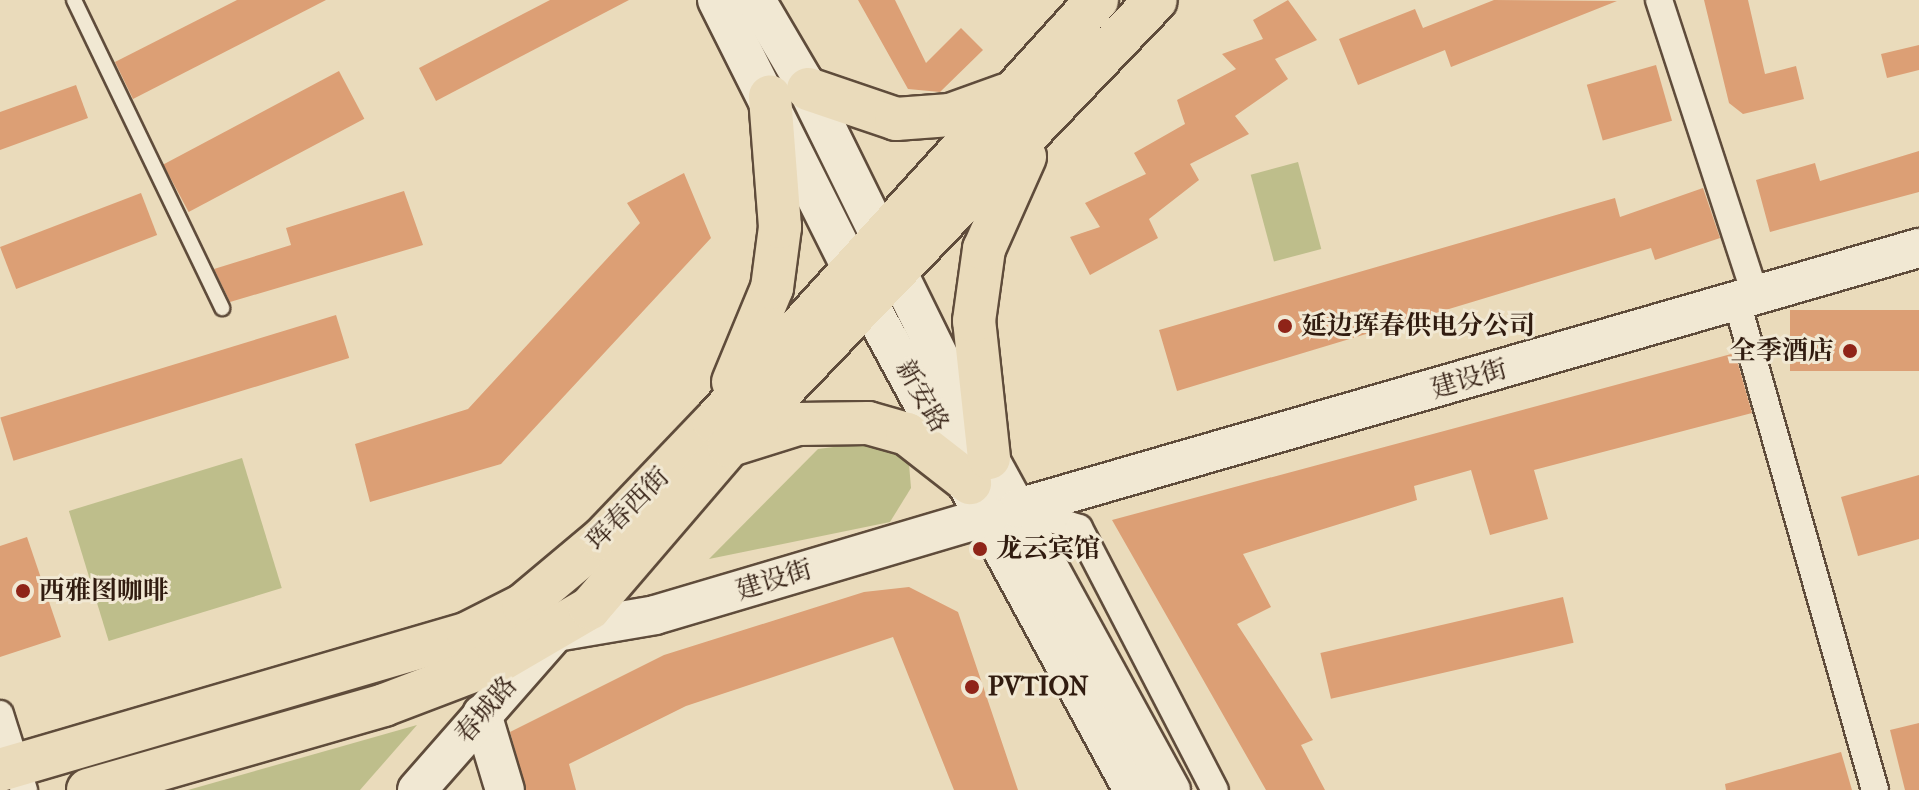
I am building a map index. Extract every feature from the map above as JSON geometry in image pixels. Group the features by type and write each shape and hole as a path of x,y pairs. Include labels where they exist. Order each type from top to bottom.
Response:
{"main road":[{"name":"珲春西街","path":"13,775 468,633 523,605 721,434 874,270 1011,94 1097,0"},
{"name":"珲春西街","path":"874,270 1038,129 1156,0"},
{"path":"992,491 907,434 868,423 798,424 721,434 772,288 789,93 896,119 950,115 1011,94"},
{"path":"992,491 973,358 984,249 1038,129"},
{"name":"珲春西街","path":"88,790 384,705 556,632 636,561 721,434"}],"street":[{"name":"新安路","path":"717,0 789,93"},
{"name":"新安路","path":"756,0 789,93 874,270 992,491 1171,790"},
{"path":"1659,0 1747,299 1875,790"},
{"name":"建设街","path":"556,632 655,615 992,491 1747,299 1919,248"},
{"name":"新安路","path":"992,491 1133,790"},
{"path":"992,491 1079,528 1215,790"},
{"name":"春城路","path":"417,790 556,632"},
{"path":"0,714 13,775"},
{"path":"482,714 505,790"}],"lane":[{"path":"74,0 222,308"}],"green space":[{"path":"1298,162 1321,249 1274,262 1251,175"},
{"path":"880,441 909,464 911,488 890,522 709,559 818,449"},
{"path":"242,458 282,588 109,641 69,511"},
{"path":"417,725 360,790 188,790"}],"building":[{"path":"237,0 326,0 133,99 115,62"},
{"path":"550,0 629,0 436,101 419,68"},
{"path":"858,0 895,0 926,63 961,28 983,50 940,92 908,89"},
{"path":"1288,0 1317,40 1275,59 1288,79 1235,116 1249,134 1190,164 1199,180 1149,219 1158,238 1090,275 1070,237 1100,227 1085,203 1146,174 1134,153 1185,124 1177,100 1236,69 1222,54 1263,39 1253,20"},
{"path":"1494,0 1617,1 1451,67 1445,50 1358,85 1339,39 1415,9 1423,28"},
{"path":"1704,0 1748,0 1765,74 1796,66 1804,99 1743,114 1729,103"},
{"path":"1919,45 1919,70 1887,78 1881,54"},
{"path":"1656,65 1672,121 1603,141 1587,85"},
{"path":"339,71 364,119 189,212 163,164"},
{"path":"76,85 88,118 0,150 0,112"},
{"path":"1919,151 1919,192 1770,232 1756,180 1815,163 1820,181"},
{"path":"684,173 711,238 501,464 370,502 355,444 468,409 640,223 627,203"},
{"path":"1703,188 1720,238 1655,260 1651,248 1177,391 1159,330 1615,198 1620,217"},
{"path":"404,191 423,245 230,302 214,269 291,245 286,228"},
{"path":"141,193 157,235 16,289 0,247"},
{"path":"1790,310 1919,310 1919,371 1790,371"},
{"path":"336,315 349,358 13,461 0,418"},
{"path":"1735,353 1752,413 1534,470 1548,519 1490,535 1471,470 1414,486 1417,500 1243,554 1271,607 1237,624 1313,740 1301,745 1325,790 1266,790 1112,520"},
{"path":"1919,475 1919,539 1858,556 1841,497"},
{"name":"西雅图咖啡","path":"27,537 61,637 0,657 0,546"},
{"path":"909,587 958,612 1018,790 954,790 893,637 686,706 569,764 576,790 526,790 510,732 664,655 864,592"},
{"path":"1563,597 1574,643 1331,699 1320,653"},
{"path":"1919,723 1919,790 1905,790 1890,730"},
{"path":"1841,752 1852,790 1726,790 1725,784"}],"place":[{"name":"延边珲春供电分公司","path":"1285,326"},
{"name":"全季酒店","path":"1850,351"},
{"name":"龙云宾馆","path":"980,549"},
{"name":"西雅图咖啡","path":"23,591"},
{"name":"PVTION","path":"972,687"}]}
